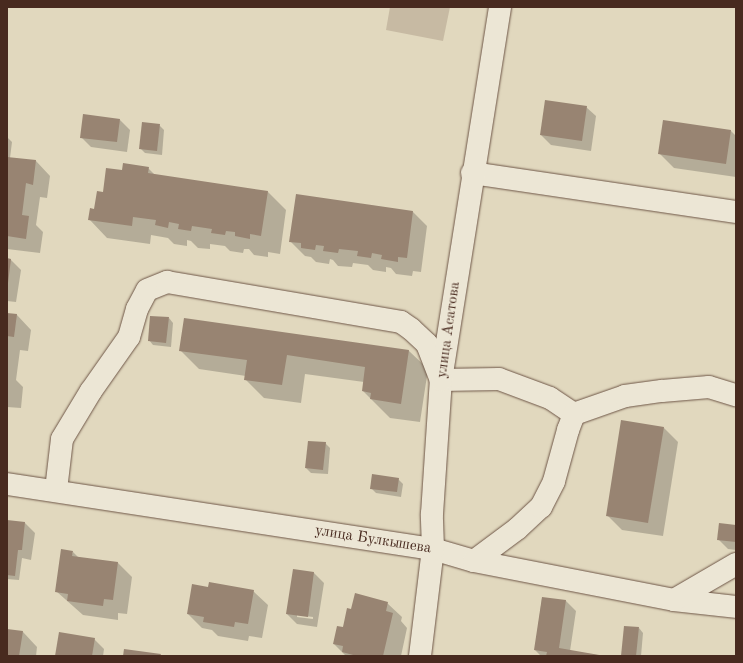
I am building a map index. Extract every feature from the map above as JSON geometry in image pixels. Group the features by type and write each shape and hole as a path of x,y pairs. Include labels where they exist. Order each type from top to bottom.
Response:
{"street":[{"name":"улица Асатова","path":"420,656 433,549 432,514 441,380 472,173 500,7"},
{"path":"472,173 736,212"},
{"path":"56,490 62,439 91,391 129,337 137,310 147,290 167,282 401,322 427,344 441,380 499,379 550,398 574,414"},
{"path":"574,414 625,396 662,391 709,387 736,395"},
{"path":"474,561 517,529 541,507 554,481 574,414"},
{"name":"улица Булкышева","path":"7,484 56,490 433,549 474,561 674,600 736,607"},
{"path":"674,600 736,564"}],"shaded area":[{"path":"390,7 450,7 443,41 386,30"}],"building":[{"path":"545,100 587,106 582,141 540,135"},
{"path":"83,114 120,119 117,142 80,138"},
{"path":"663,120 731,130 726,164 658,154"},
{"path":"142,122 160,124 157,151 139,149"},
{"path":"7,157 36,160 33,185 26,183 22,215 29,216 26,239 7,236"},
{"path":"123,163 149,167 148,173 268,191 261,236 250,234 250,239 235,236 235,232 226,231 225,235 211,233 212,229 192,226 191,231 178,229 179,224 169,222 168,228 155,225 156,220 133,217 132,226 88,220 90,208 94,209 97,191 103,192 106,168 122,170"},
{"path":"296,194 413,211 407,258 398,257 398,262 381,259 382,255 372,253 371,258 357,256 358,251 339,249 338,253 323,251 324,246 316,245 315,250 301,248 301,243 289,242"},
{"path":"7,258 11,259 8,283 7,283"},
{"path":"7,313 17,314 14,337 7,336"},
{"path":"150,316 169,317 166,343 148,341"},
{"path":"184,318 409,350 401,404 370,399 371,393 362,391 365,367 287,355 282,385 244,380 247,360 179,351"},
{"path":"621,420 664,427 648,523 606,516"},
{"path":"308,441 326,442 323,470 305,468"},
{"path":"372,474 399,478 397,492 370,489"},
{"path":"7,520 25,522 22,550 18,550 15,576 7,575"},
{"path":"719,523 736,525 736,542 717,540"},
{"path":"61,549 73,551 72,556 118,562 113,600 104,599 103,606 67,601 68,594 55,592"},
{"path":"293,569 314,572 308,617 286,614"},
{"path":"209,582 254,590 248,624 235,622 234,627 203,622 204,617 187,614 192,584 208,587"},
{"path":"355,593 388,602 386,611 393,613 383,656 357,656 342,652 343,646 333,644 337,626 343,627 347,608 351,609"},
{"path":"542,597 566,600 559,648 605,656 546,656 547,652 534,650"},
{"path":"624,626 639,627 636,656 621,656"},
{"path":"7,629 23,631 19,656 7,656"},
{"path":"59,632 95,638 92,656 55,656"},
{"path":"124,649 161,654 160,656 123,656"}]}
